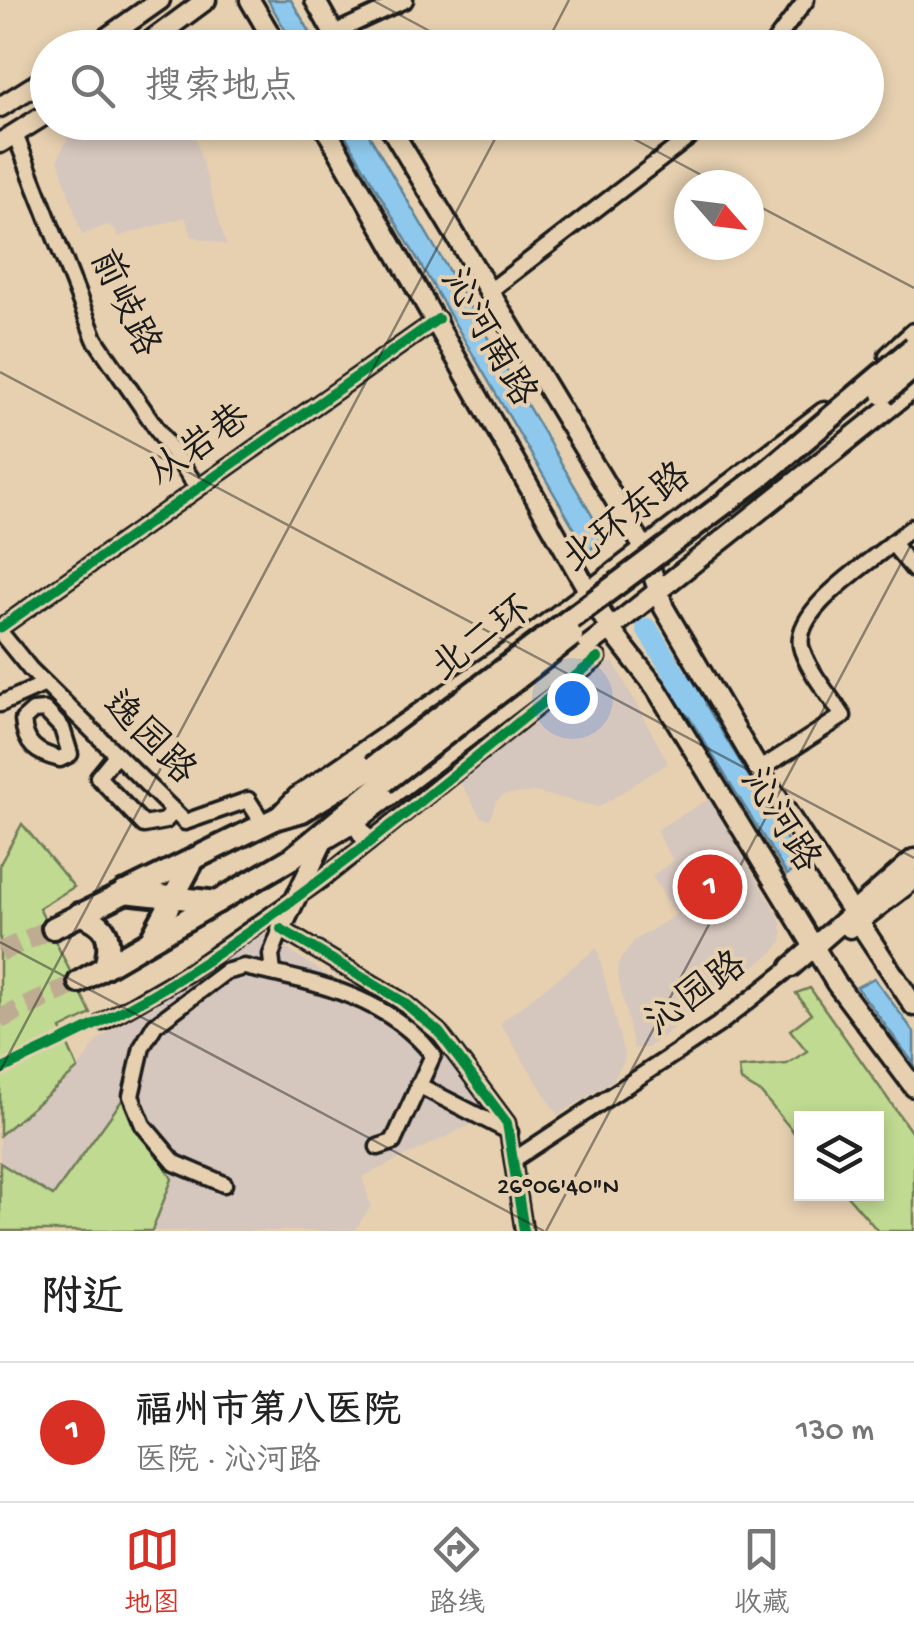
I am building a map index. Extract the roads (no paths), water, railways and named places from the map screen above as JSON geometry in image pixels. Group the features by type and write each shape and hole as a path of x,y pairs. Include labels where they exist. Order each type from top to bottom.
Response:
{"highway":[{"name":"北二环","path":"79,982 292,858 378,774 764,474 914,347"},
{"name":"北二环","path":"53,928 378,774 773,484 914,367"},
{"path":"150,940 195,858"},
{"path":"124,892 216,902"},
{"path":"79,914 105,927 110,938 105,967"}],"main road":[{"path":"118,30 160,0"},
{"path":"166,30 206,0"},
{"path":"250,0 268,30"},
{"path":"314,0 332,30"},
{"path":"2,101 30,86"},
{"path":"8,138 30,124"},
{"name":"沁河南路","path":"333,140 591,590"},
{"name":"沁河南路","path":"397,140 644,548"},
{"name":"北环东路","path":"270,822 297,797 519,646 835,404 914,333"},
{"path":"292,858 354,822 496,727 658,590 914,388"},
{"name":"沁河路","path":"644,548 664,608 852,918 914,1006"},
{"name":"沁河路","path":"591,590 610,629 656,688 815,947 914,1087"},
{"path":"354,822 367,841"},
{"path":"281,929 323,841"},
{"path":"852,918 914,859"},
{"name":"沁园路","path":"792,967 852,918 914,879"}],"street":[{"path":"355,30 405,0"},
{"path":"784,30 806,0"},
{"name":"前岐路","path":"8,138 96,340 197,487"},
{"path":"487,293 686,140"},
{"name":"从岩巷","path":"0,630 438,319"},
{"path":"760,770 843,716 804,656 802,629 814,608 914,526"},
{"path":"892,543 914,570"},
{"name":"逸园路","path":"0,630 45,684 185,822 248,800 270,822"},
{"path":"102,1022 188,973 296,898 496,727 598,658"},
{"path":"0,704 45,684"},
{"path":"116,755 98,776 144,826 165,821 173,812"},
{"path":"272,973 272,955 281,929 432,1024 502,1113 510,1132 524,1231"},
{"path":"224,1184 175,1163 157,1146 131,1096 134,1071 155,1025 225,972 244,967 365,999 394,1014 433,1054 393,1142 378,1146"},
{"name":"沁园路","path":"515,1159 718,1025 792,967"},
{"path":"418,1086 510,1132"}],"water":[{"path":"268,0 291,0 309,30 285,30"},
{"path":"348,140 372,140 604,536 588,552"},
{"path":"688,675 802,865 787,875 671,688"},
{"path":"874,978 914,1032 914,1064 857,987"}],"waterway":[{"path":"647,629 694,705"}],"tunnel":[{"path":"0,952 53,928"},
{"path":"0,1019 79,982"}],"place":[{"name":"福州市第八医院","path":"710,887"}]}
